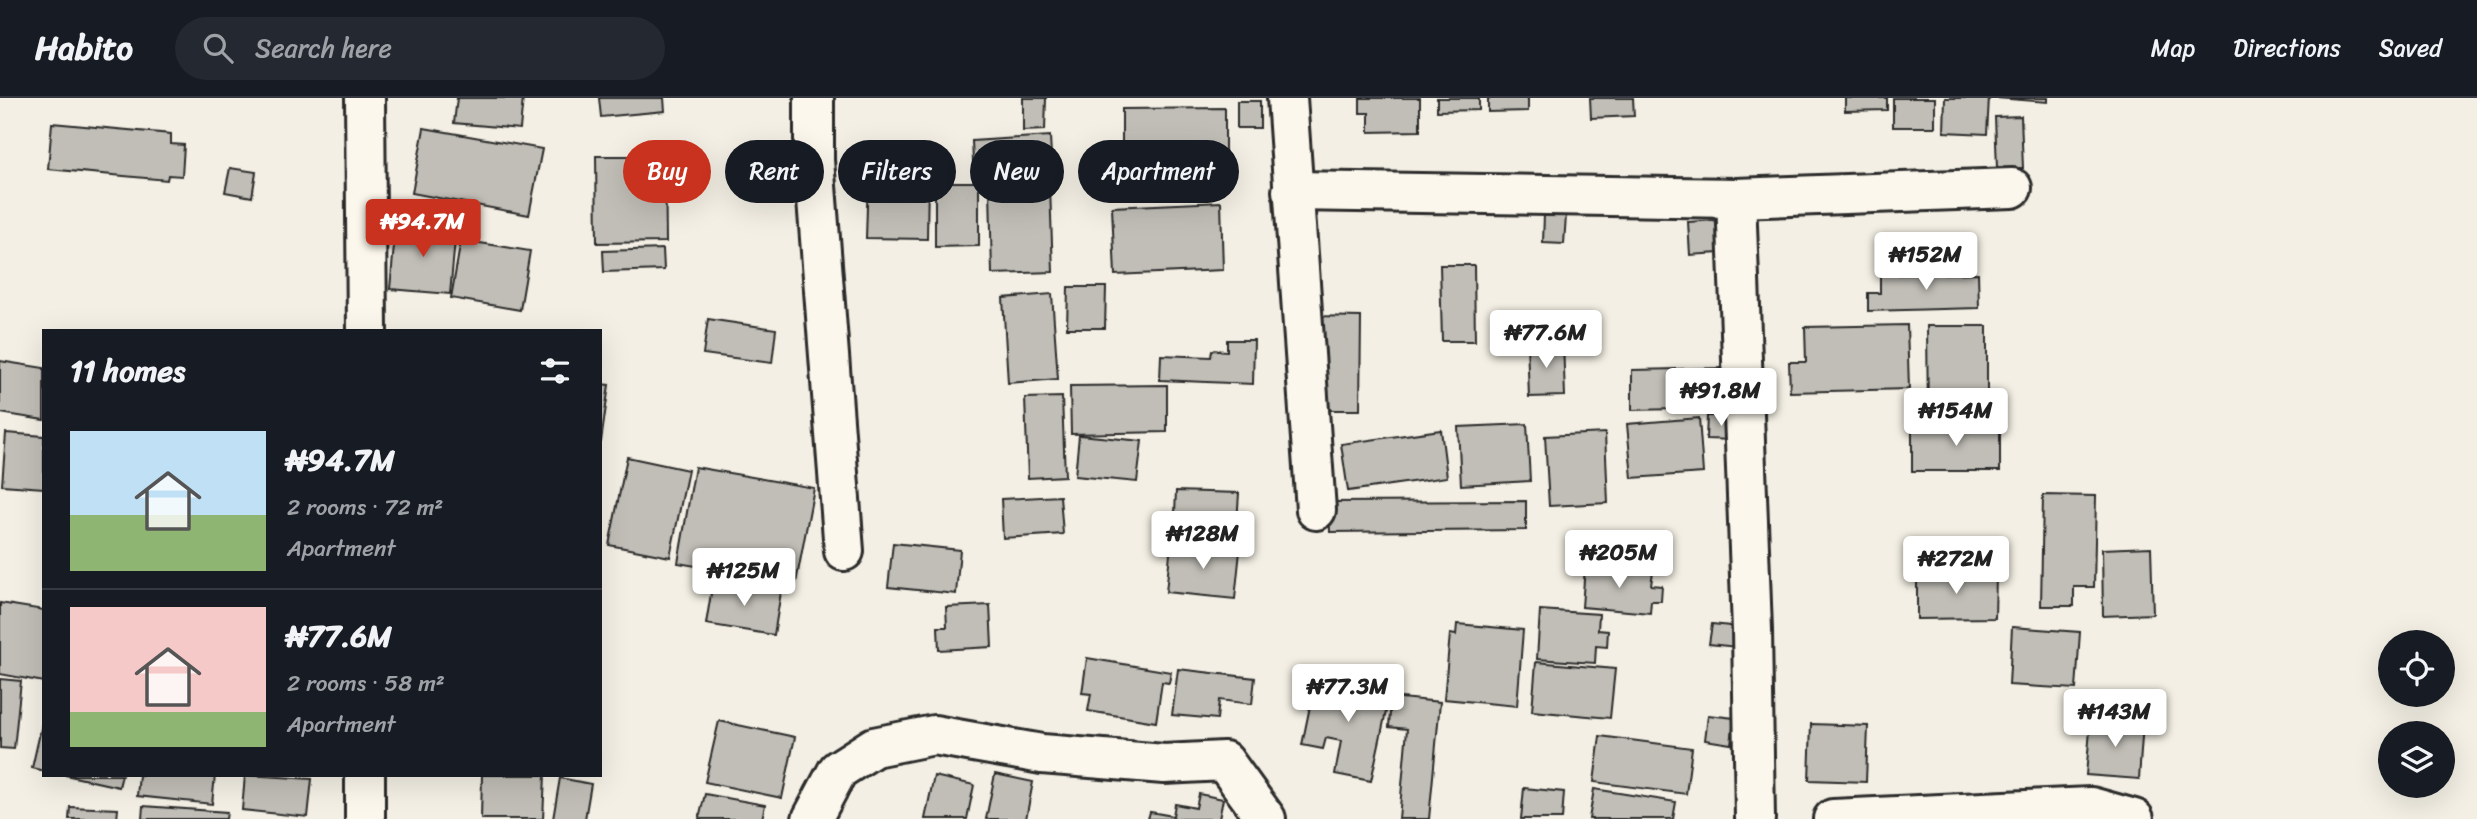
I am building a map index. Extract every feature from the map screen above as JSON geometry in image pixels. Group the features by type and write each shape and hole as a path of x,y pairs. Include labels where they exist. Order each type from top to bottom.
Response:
{"street":[{"path":"365,98 367,329"},
{"path":"814,98 814,160 844,551"},
{"path":"1287,98 1316,510"},
{"path":"1292,191 1736,198 2012,188"},
{"path":"1736,198 1752,630 1755,819"},
{"path":"812,819 838,770 874,747 934,735 1042,754 1164,764 1224,761 1266,819"},
{"path":"365,777 365,819"},
{"path":"1833,819 2091,807 2134,819"}],"building":[{"path":"457,98 523,98 520,129 454,123"},
{"path":"599,98 664,98 665,111 601,117"},
{"path":"1023,98 1046,98 1045,130 1023,131"},
{"path":"1360,98 1420,98 1420,131 1369,132 1369,113 1360,113"},
{"path":"1437,98 1479,98 1479,110 1437,111"},
{"path":"1488,98 1528,98 1528,111 1488,112"},
{"path":"1590,98 1633,98 1634,116 1591,118"},
{"path":"1845,98 1887,98 1887,110 1845,111"},
{"path":"1893,98 1935,98 1935,127 1893,127"},
{"path":"1945,98 1989,98 1987,134 1944,132"},
{"path":"1996,98 2048,98 2048,102"},
{"path":"1237,101 1260,101 1260,128 1237,128"},
{"path":"1225,108 1225,140 1122,140 1122,109"},
{"path":"2021,116 2023,168 1997,168 1995,117"},
{"path":"52,123 171,134 171,144 184,145 182,176 168,175 167,180 48,169"},
{"path":"424,128 542,149 529,215 412,193"},
{"path":"1050,136 1050,140 988,140"},
{"path":"596,156 623,156 623,203 666,203 666,242 597,243"},
{"path":"230,168 256,172 252,197 225,192"},
{"path":"956,182 970,182 970,203 979,203 979,246 935,247 935,203 956,203"},
{"path":"867,203 928,203 927,239 866,238"},
{"path":"990,203 1051,203 1053,272 992,274"},
{"path":"1221,203 1223,270 1115,275 1112,207"},
{"path":"1544,214 1566,215 1564,244 1543,243"},
{"path":"1717,220 1719,253 1690,255 1688,222"},
{"path":"396,224 456,229 450,294 390,289"},
{"path":"461,240 530,251 520,310 451,298"},
{"path":"663,249 664,270 604,272 603,251"},
{"path":"1440,265 1474,265 1475,341 1442,341"},
{"path":"1978,273 1979,308 1868,311 1868,293 1880,293 1880,275"},
{"path":"1068,287 1106,287 1105,328 1067,328"},
{"path":"1052,294 1058,379 1008,383 1003,298"},
{"path":"1312,316 1361,317 1360,410 1312,410"},
{"path":"708,319 776,329 772,363 703,354"},
{"path":"1907,325 1909,389 1790,392 1789,362 1806,362 1805,327"},
{"path":"1927,326 1987,326 1987,415 1928,416"},
{"path":"1227,340 1254,340 1253,384 1160,380 1161,355 1211,357 1212,350 1227,351"},
{"path":"1563,342 1565,396 1529,397 1527,343"},
{"path":"0,361 42,368 42,420 0,413"},
{"path":"1726,368 1726,408 1632,410 1632,370"},
{"path":"602,384 609,385 602,435"},
{"path":"1167,385 1167,432 1071,434 1070,386"},
{"path":"1062,397 1065,476 1028,478 1025,398"},
{"path":"1707,416 1735,416 1734,440 1706,439"},
{"path":"1699,418 1703,473 1632,478 1627,424"},
{"path":"1527,424 1530,481 1461,485 1458,427"},
{"path":"2000,424 2000,471 1912,471 1912,425"},
{"path":"1441,430 1447,477 1348,491 1341,444"},
{"path":"6,433 42,436 42,488 2,485"},
{"path":"1605,433 1608,503 1549,506 1545,436"},
{"path":"1079,435 1142,441 1137,482 1075,476"},
{"path":"627,457 688,470 670,557 609,545"},
{"path":"695,467 814,488 796,583 678,563"},
{"path":"1176,491 1239,493 1236,538 1174,535"},
{"path":"2043,495 2096,496 2094,587 2074,587 2074,606 2041,606"},
{"path":"1060,496 1063,534 1003,538 1001,499"},
{"path":"1526,501 1526,530 1330,532 1329,502"},
{"path":"893,543 960,550 956,594 888,587"},
{"path":"1171,544 1240,551 1235,599 1166,592"},
{"path":"2151,547 2153,614 2103,616 2102,549"},
{"path":"1585,566 1653,572 1651,585 1662,586 1661,601 1651,601 1650,613 1582,607"},
{"path":"1996,574 1995,618 1917,619 1917,575"},
{"path":"713,581 781,592 774,635 706,624"},
{"path":"0,603 42,610 42,682 0,674"},
{"path":"990,605 992,647 939,650 938,627 947,627 946,607"},
{"path":"1540,610 1599,614 1598,630 1608,631 1607,647 1596,646 1595,663 1537,659"},
{"path":"1457,624 1523,630 1517,706 1444,699 1450,634 1456,635"},
{"path":"1712,624 1739,627 1737,647 1709,644"},
{"path":"2012,627 2080,632 2076,689 2009,685"},
{"path":"1087,658 1171,672 1169,683 1162,682 1156,722 1088,711 1091,694 1082,693"},
{"path":"1536,662 1615,669 1610,718 1532,711"},
{"path":"1178,669 1255,678 1252,704 1219,700 1217,719 1172,715"},
{"path":"1316,677 1390,693 1371,781 1335,774 1341,741 1326,738 1323,749 1302,745"},
{"path":"0,679 21,681 14,749 0,748"},
{"path":"1391,697 1440,702 1429,819 1399,819 1407,729 1389,727"},
{"path":"1708,715 1734,718 1731,744 1705,740"},
{"path":"2091,719 2143,723 2139,779 2086,775"},
{"path":"719,721 795,737 782,798 705,782"},
{"path":"42,724 42,770 32,768"},
{"path":"1811,724 1868,726 1866,782 1809,780"},
{"path":"1600,736 1692,748 1686,794 1594,782"},
{"path":"995,774 1033,782 1026,819 986,819"},
{"path":"934,776 974,785 967,819 925,819"},
{"path":"74,777 122,777 119,787"},
{"path":"139,777 215,777 212,804 137,796"},
{"path":"245,777 312,779 308,817 242,810"},
{"path":"482,777 545,777 543,819 481,819"},
{"path":"560,778 591,784 585,819 553,819"},
{"path":"1524,788 1564,792 1562,819 1521,819"},
{"path":"1594,789 1676,802 1673,819 1589,819"},
{"path":"705,794 765,805 762,819 699,819"},
{"path":"1199,794 1223,799 1219,819 1148,819 1150,812 1173,816 1175,804 1196,808"},
{"path":"143,806 227,812 226,819 142,819"},
{"path":"70,807 118,809 117,819 69,819"}]}
